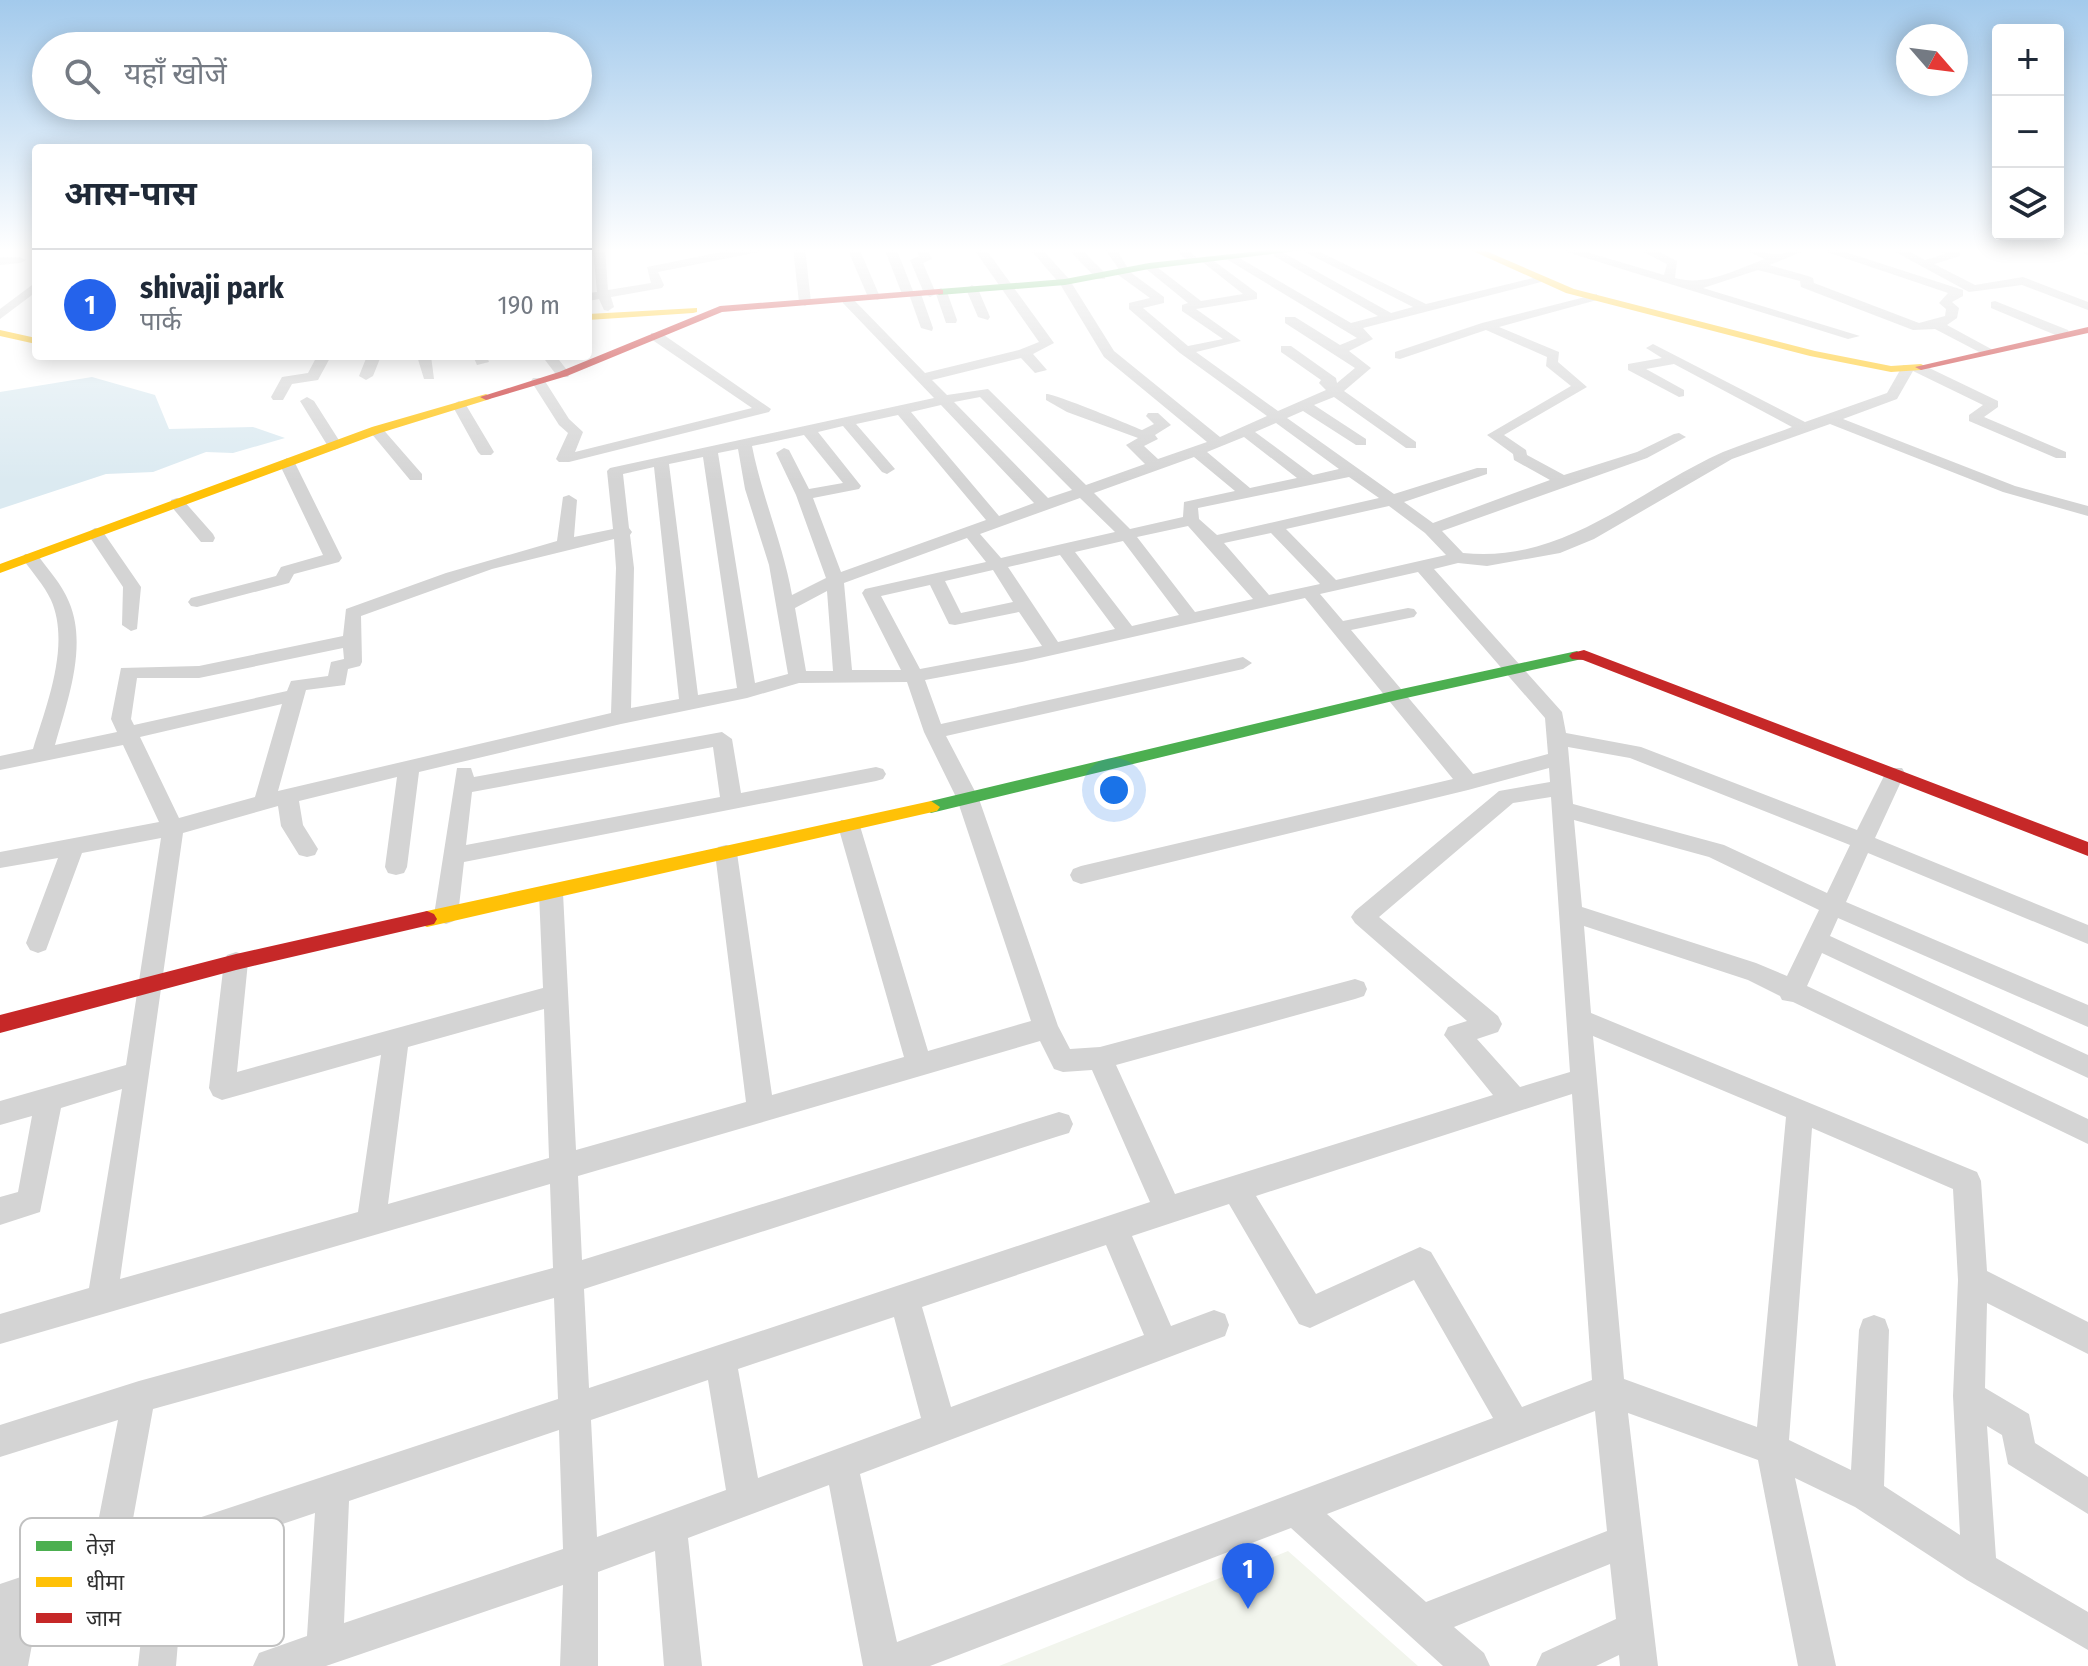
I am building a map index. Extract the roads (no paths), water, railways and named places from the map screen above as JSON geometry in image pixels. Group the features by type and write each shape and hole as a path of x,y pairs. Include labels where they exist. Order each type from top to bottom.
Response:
{"street":[{"path":"0,569 376,430 563,374 680,326"},
{"path":"871,326 1046,506"},
{"path":"921,378 1024,353 1047,343 1035,326"},
{"path":"1092,326 1109,354 1218,443"},
{"path":"1156,326 1185,350 1431,529 1458,558"},
{"path":"1185,350 1234,341 1212,326"},
{"path":"786,605 835,580 1218,443 1335,391 1364,368 1299,326"},
{"path":"1348,326 1363,336"},
{"path":"1339,350 1366,339 1356,326"},
{"path":"1400,355 1487,326 1554,355 1551,363 1580,387 1494,435 1521,453 1519,457 1563,481"},
{"path":"1704,326 1814,354 1891,369 1913,368 1986,350 2079,333"},
{"path":"1819,326 1853,336"},
{"path":"1938,326 1986,350"},
{"path":"2057,326 2079,333"},
{"path":"0,333 32,340"},
{"path":"538,381 564,422 576,432 564,459 764,409 656,336"},
{"path":"1653,348 1803,427"},
{"path":"1286,349 1331,381 1326,383 1335,391 1411,445"},
{"path":"1024,353 1040,370"},
{"path":"278,397 287,380 313,377 322,360"},
{"path":"366,376 372,360"},
{"path":"425,360 429,376"},
{"path":"552,360 563,374"},
{"path":"1676,360 1633,367 1679,393"},
{"path":"0,860 173,828 287,796 621,717 747,692 798,677 914,676 1053,649 1458,558 1487,561 1554,549 1588,535 1727,456 1892,396 1913,368"},
{"path":"1913,368 1993,404 1974,418 2061,455"},
{"path":"621,717 624,532 615,471 809,431 942,399 983,392 1127,535 1190,617"},
{"path":"1051,397 1072,409 1151,439 1134,445 1156,466"},
{"path":"307,401 334,445"},
{"path":"459,405 486,452"},
{"path":"1304,405 1361,442"},
{"path":"901,409 996,522"},
{"path":"739,415 750,442 753,489 778,565 798,677"},
{"path":"1143,435 1164,425 1153,416"},
{"path":"1829,418 2009,489 2088,511"},
{"path":"847,422 887,469"},
{"path":"376,430 416,477"},
{"path":"804,495 853,486 809,431"},
{"path":"1245,431 1310,480"},
{"path":"1431,529 1642,455 1679,437"},
{"path":"710,451 747,692"},
{"path":"1197,451 1247,493"},
{"path":"784,453 804,495 835,580 843,677"},
{"path":"661,461 689,702"},
{"path":"197,602 283,579 287,571 333,558 287,463"},
{"path":"1265,601 1191,520 1190,505 1354,471"},
{"path":"1213,541 1393,500 1482,471"},
{"path":"565,542 569,500"},
{"path":"177,503 207,538"},
{"path":"1191,520 871,593 914,676 934,732 968,799 1046,1028 1063,1061 1100,1058 1355,989"},
{"path":"1275,527 1333,587"},
{"path":"264,802 298,685 338,681 338,666 353,662 352,613 486,563 565,542 624,532"},
{"path":"95,533 132,587 131,625"},
{"path":"971,533 997,564 1053,649"},
{"path":"1064,549 1127,632"},
{"path":"31,558 61,604 66,637 57,703 42,755"},
{"path":"1422,566 1555,717 1609,1390 1642,1656 1555,1666"},
{"path":"935,578 955,620 1025,605"},
{"path":"1309,592 1468,783"},
{"path":"1339,627 1408,613"},
{"path":"102,1299 152,984 173,828 121,719 128,672 199,672 352,640"},
{"path":"0,1024 236,962 968,799 1397,695 1584,655 2088,849"},
{"path":"934,732 1243,663"},
{"path":"0,763 295,695"},
{"path":"463,786 722,739 732,802"},
{"path":"1081,875 1468,783 1558,748 1634,752 1762,800 2088,935"},
{"path":"446,915 466,753"},
{"path":"396,867 409,767"},
{"path":"1791,993 1895,773"},
{"path":"454,856 876,774"},
{"path":"287,796 292,826 307,849"},
{"path":"1515,1101 1457,1035 1489,1024 1363,917 1507,796 1562,798 1716,851 1833,906 2088,1016"},
{"path":"849,826 920,1066"},
{"path":"38,943 73,847"},
{"path":"726,853 761,1111"},
{"path":"551,893 581,1561 579,1666"},
{"path":"1571,913 1756,973 1791,993 2088,1132"},
{"path":"1816,940 2088,1067"},
{"path":"236,962 222,1088 556,995"},
{"path":"1579,1019 1967,1181 1973,1280 1969,1396 1979,1568"},
{"path":"0,1329 1046,1028"},
{"path":"371,1222 396,1039"},
{"path":"1100,1058 1168,1210"},
{"path":"0,1113 138,1073"},
{"path":"251,1518 1168,1210 1584,1079"},
{"path":"0,1211 30,1202 49,1100"},
{"path":"1800,1110 1772,1449 1817,1666"},
{"path":"0,1441 139,1397 569,1279 1059,1124"},
{"path":"1236,1189 1310,1313 1420,1262 1515,1425"},
{"path":"1114,1229 1163,1344"},
{"path":"1973,1280 2088,1338"},
{"path":"904,1299 940,1427"},
{"path":"272,1666 581,1561 1214,1325"},
{"path":"1867,1495 1874,1330"},
{"path":"721,1360 745,1500"},
{"path":"841,1463 883,1666 944,1655 1296,1509 1609,1390 1772,1449 1867,1495 1979,1568 2088,1632"},
{"path":"1969,1396 2017,1426 2020,1452 2088,1497"},
{"path":"116,1518 139,1397"},
{"path":"325,1648 333,1490"},
{"path":"1296,1509 1471,1666"},
{"path":"670,1527 683,1666"},
{"path":"1421,1622 1627,1540"},
{"path":"9,1666 12,1598"},
{"path":"157,1666 159,1646"}],"place":[{"name":"shivaji park","path":"1248,1609"}]}
